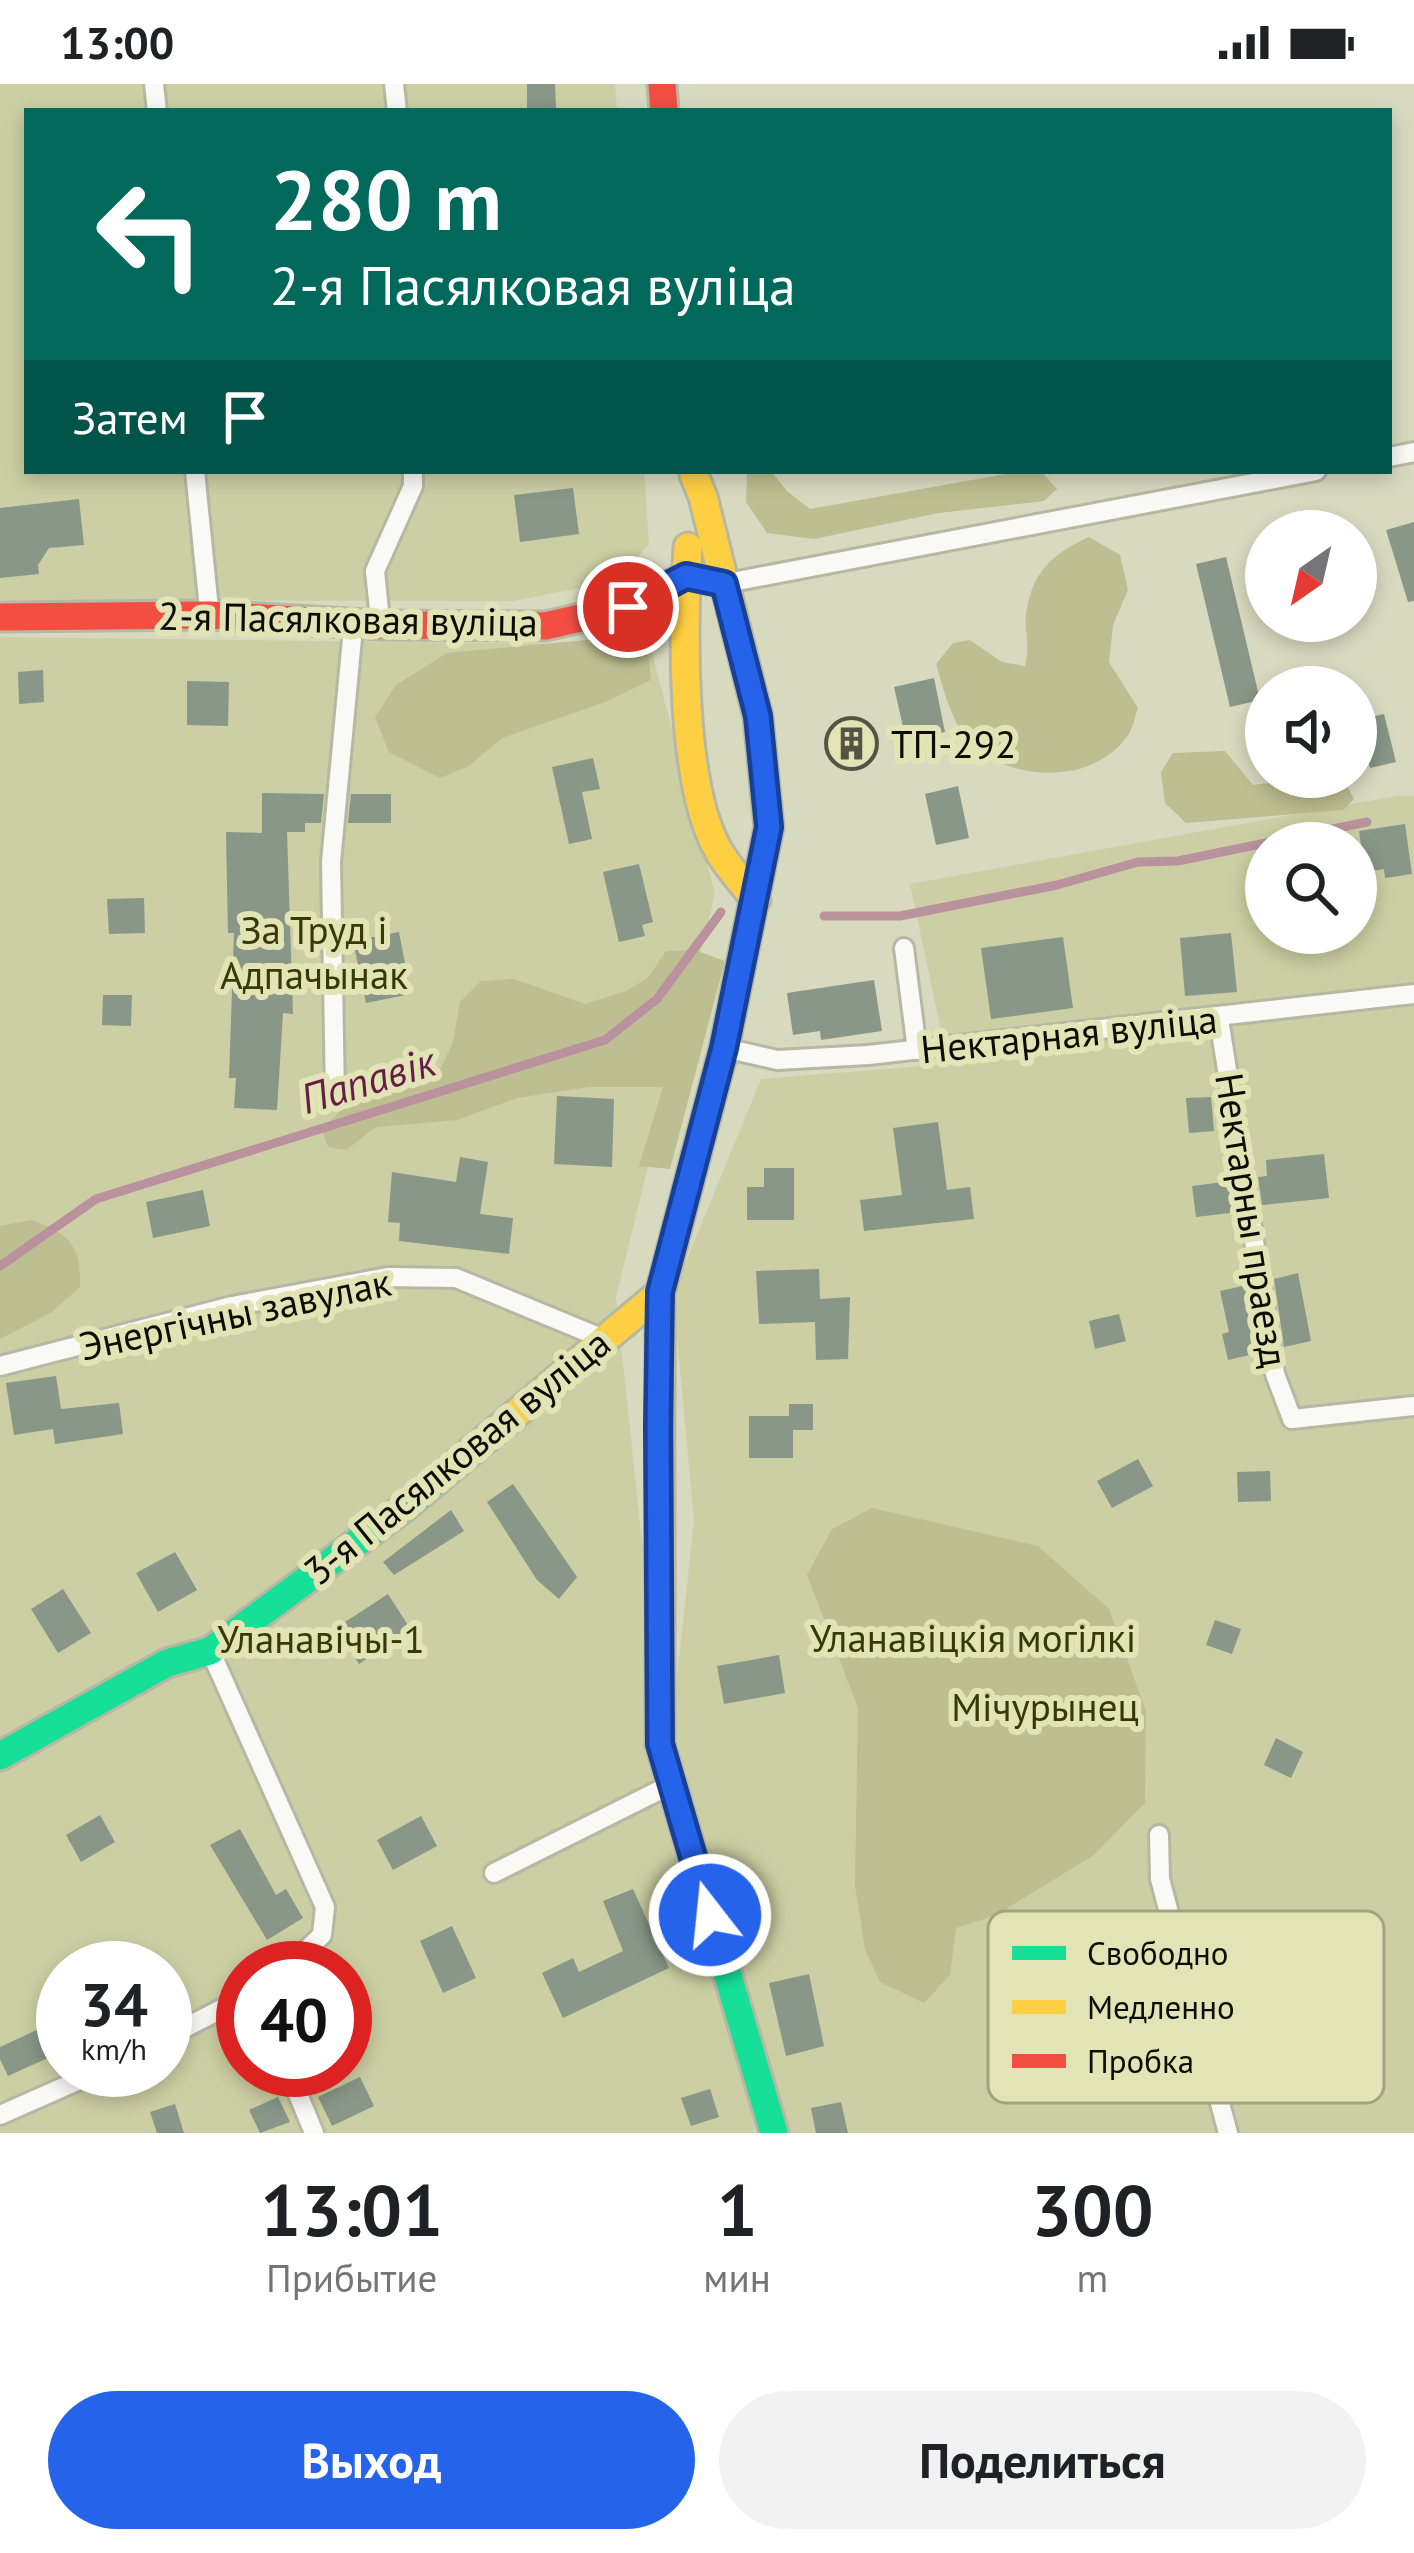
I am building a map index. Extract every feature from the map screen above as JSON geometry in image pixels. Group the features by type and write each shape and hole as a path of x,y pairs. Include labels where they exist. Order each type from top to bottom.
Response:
{"street":[{"path":"694,474 758,716 769,827 724,1048 660,1292 660,1744 774,2133"},
{"path":"694,474 684,645 693,742 714,844 756,900"},
{"name":"2-я Пасялковая вуліца","path":"0,617 210,615 367,624 545,626 628,607 686,576"},
{"name":"3-я Пасялковая вуліца","path":"0,1756 167,1663 210,1651 405,1507 660,1292"}],"lane":[{"path":"194,474 210,615"},
{"path":"335,1098 331,862 375,572 413,487 413,474"},
{"path":"686,576 724,584 1300,474"},
{"path":"904,948 917,1050"},
{"name":"Нектарная вуліца","path":"724,1048 777,1060 917,1050 1414,994"},
{"name":"Нектарны праезд","path":"1220,1019 1275,1374 1292,1419 1414,1406"},
{"name":"Энергічны завулак","path":"0,1366 232,1306 388,1276 455,1278 603,1339"},
{"path":"210,1651 325,1906 322,1935 316,1941"},
{"path":"494,1873 672,1784"},
{"path":"1159,1835 1160,1880 1168,1911"},
{"path":"0,2115 41,2097"},
{"path":"299,2097 314,2133"},
{"path":"1220,2103 1228,2133"}],"green space":[{"path":"0,84 615,84 617,108 24,108 24,474 644,474 649,544 618,580 514,601 0,600"},
{"path":"747,474 773,474 810,509 1005,474 1044,474 1057,489 1044,501 939,513 814,539 767,533 746,502"},
{"path":"1089,537 1120,555 1128,590 1113,625 1109,662 1138,708 1133,725 1114,751 1076,770 1033,772 1012,767 976,748 961,731 936,664 953,643 970,640 1002,662 1025,666 1026,615 1035,583 1057,556"},
{"path":"0,637 650,645 715,894 616,1297 641,1533 755,2133 0,2133"},
{"path":"619,637 648,653 651,680 605,702 502,738 469,766 440,778 389,752 375,717 396,685 447,653"},
{"path":"1225,751 1245,775 1245,798 1354,799 1343,810 1186,823 1165,803 1161,772 1173,753"},
{"name":"Мічурынец","path":"1414,796 1414,2133 778,2133 670,1740 694,1521 673,1293 761,1079 948,1064 910,884 1245,823 1245,954 1377,954 1377,822 1252,822"},
{"path":"695,950 725,961 670,1169 639,1166 663,1087 588,1087 517,1098 457,1120 376,1127 346,1150 328,1147 322,1130 375,1086 400,1087 440,1070 453,1042 460,1002 481,981 514,979 585,1004 626,991 648,978 666,951"},
{"path":"32,1220 71,1243 80,1287 52,1312 0,1339 0,1226"},
{"name":"Уланавіцкія могілкі","path":"872,1508 1038,1546 1109,1609 1146,1711 1145,1803 1094,1855 1003,1911 988,1911 988,1918 956,1928 950,1975 924,2003 880,1982 865,1949 855,1885 858,1708 807,1575 832,1529"}],"building":[{"path":"527,84 555,84 556,108 527,108"},
{"path":"573,488 579,534 520,542 514,495"},
{"path":"79,499 84,545 49,548 38,565 39,574 0,578 0,508"},
{"path":"1414,522 1414,601 1408,602 1386,530"},
{"path":"1226,557 1252,666 1245,666 1245,704 1230,707 1196,564"},
{"path":"43,670 44,702 19,704 18,672"},
{"path":"934,678 945,732 906,740 894,687"},
{"path":"187,681 229,682 228,726 187,725"},
{"path":"1384,714 1396,762 1377,766 1377,716"},
{"path":"593,758 600,789 582,792 592,839 569,844 552,767"},
{"path":"958,786 969,838 936,845 925,794"},
{"path":"262,793 324,794 321,823 305,823 305,832 287,832 293,1014 283,1013 277,1110 234,1108 236,1078 229,1078 234,933 228,933 226,832 262,833"},
{"path":"351,794 391,794 391,823 348,823"},
{"path":"1405,824 1412,874 1385,878 1384,869 1377,870 1377,828"},
{"path":"639,864 653,922 642,925 645,936 619,942 603,872"},
{"path":"144,898 145,933 109,934 107,899"},
{"path":"399,932 411,994 366,1003 353,941"},
{"path":"1231,933 1237,992 1185,996 1180,938"},
{"path":"1063,937 1073,1008 991,1019 981,948"},
{"path":"874,980 882,1031 821,1040 820,1031 793,1035 787,993"},
{"path":"103,995 132,995 131,1026 102,1025"},
{"path":"557,1096 614,1099 612,1167 554,1164"},
{"path":"1211,1097 1214,1131 1189,1133 1186,1098"},
{"path":"938,1122 947,1190 970,1187 974,1219 864,1231 860,1200 902,1195 893,1128"},
{"path":"1324,1154 1329,1198 1262,1205 1258,1177 1267,1176 1266,1160"},
{"path":"460,1157 488,1162 480,1214 513,1218 509,1254 399,1241 400,1223 388,1222 392,1172 456,1182"},
{"path":"764,1168 794,1168 794,1220 747,1220 747,1187 764,1187"},
{"path":"1231,1181 1235,1208 1230,1213 1196,1217 1192,1186"},
{"path":"203,1190 210,1226 153,1238 146,1202"},
{"path":"819,1269 820,1299 850,1297 848,1359 816,1360 815,1322 759,1324 756,1271"},
{"path":"1298,1273 1311,1341 1284,1347 1274,1279"},
{"path":"1247,1285 1258,1353 1228,1360 1222,1334 1229,1332 1220,1291"},
{"path":"1119,1314 1126,1341 1095,1349 1089,1321"},
{"path":"56,1376 61,1409 119,1403 123,1434 55,1444 53,1429 14,1435 6,1383"},
{"path":"789,1404 813,1404 813,1430 793,1430 793,1458 749,1458 749,1416 789,1416"},
{"path":"1138,1459 1153,1486 1112,1508 1097,1481"},
{"path":"1270,1471 1271,1501 1238,1502 1237,1472"},
{"path":"513,1484 577,1577 559,1599 537,1580 487,1502"},
{"path":"451,1510 464,1531 394,1575 383,1562"},
{"path":"175,1552 197,1590 158,1612 136,1573"},
{"path":"63,1589 91,1633 58,1653 31,1609"},
{"path":"388,1594 411,1630 359,1664 336,1628"},
{"path":"1215,1620 1241,1629 1232,1654 1206,1645"},
{"path":"779,1655 785,1693 724,1704 717,1666"},
{"path":"1276,1738 1303,1752 1291,1778 1264,1765"},
{"path":"100,1815 115,1842 81,1862 66,1835"},
{"path":"421,1816 437,1846 393,1870 377,1840"},
{"path":"240,1829 276,1895 286,1889 303,1918 267,1940 210,1845"},
{"path":"633,1889 669,1968 563,2018 542,1973 573,1958 579,1972 623,1951 603,1901"},
{"path":"452,1926 476,1978 443,1993 420,1941"},
{"path":"809,1974 824,2046 786,2056 769,1983"},
{"path":"36,2030 36,2063 8,2076 0,2047"},
{"path":"710,2089 719,2117 691,2126 681,2098"},
{"path":"278,2097 290,2122 260,2133 249,2110"},
{"path":"318,2097 370,2097 374,2106 332,2126"},
{"path":"841,2102 848,2133 816,2133 811,2108"},
{"path":"175,2104 184,2133 157,2133 150,2112"}],"waterway":[{"path":"824,916 900,916 1057,885 1138,862 1178,861 1245,847"},
{"name":"Папавік","path":"0,1266 96,1199 605,1040 657,999 721,912"}],"traffic: fast":[{"path":"0,1756 167,1663 210,1651 405,1507 462,1459"},
{"path":"710,1914 774,2133"}],"traffic: slow":[{"path":"660,1335 660,1293 724,1048 769,827 758,717 694,475"},
{"path":"688,547 685,659 696,783 717,848 756,900"},
{"path":"462,1459 660,1293"}],"traffic: jam":[{"path":"662,84 664,108"},
{"path":"0,617 210,615 381,625 545,626 629,607 686,576"},
{"path":"660,1335 660,1744 710,1914"}],"place":[{"name":"ТП-292","path":"852,744"}],"route":[{"path":"628,607 686,576 724,584 758,716 769,827 724,1048 660,1292 660,1744 710,1915"}],"park label":[{"name":"За Труд і Адпачынак","path":"314,952"},
{"name":"Уланавічы-1","path":"321,1639"}]}
